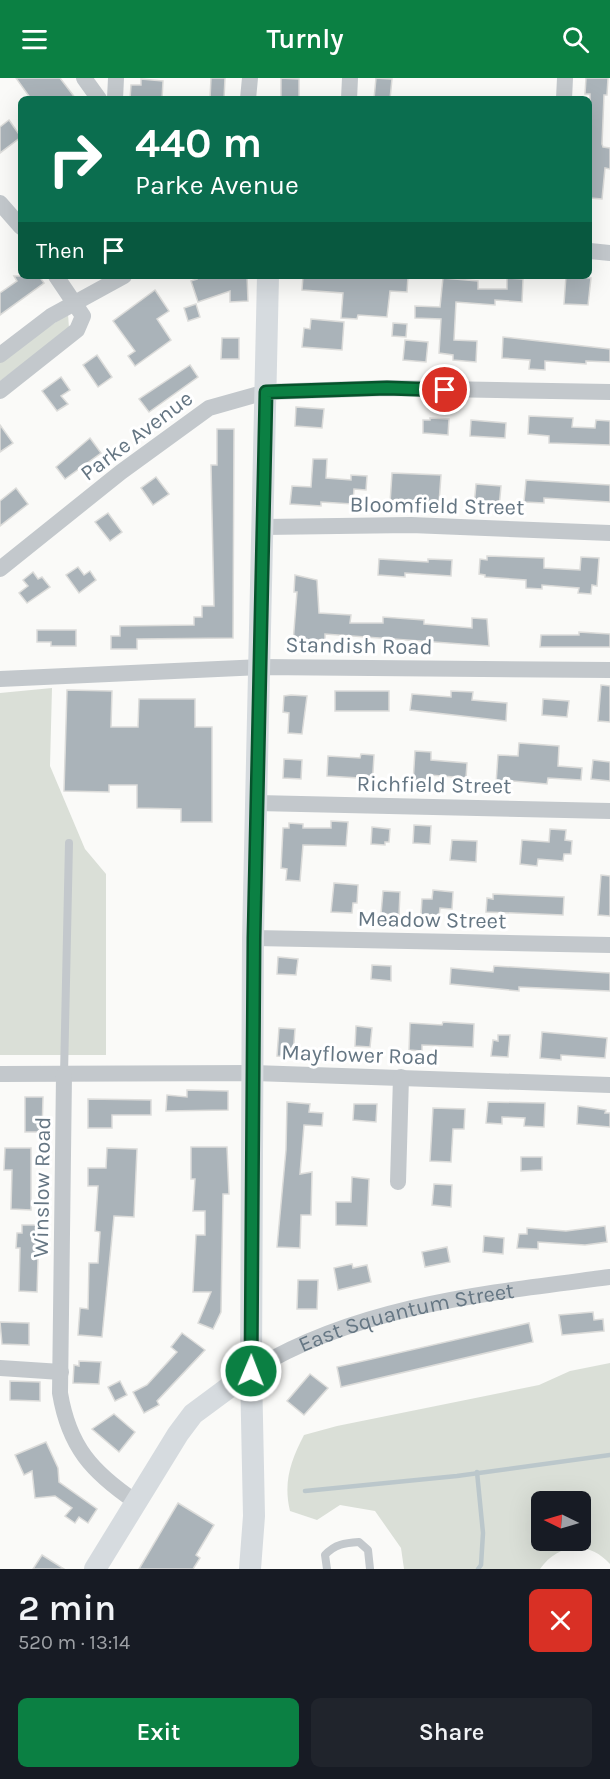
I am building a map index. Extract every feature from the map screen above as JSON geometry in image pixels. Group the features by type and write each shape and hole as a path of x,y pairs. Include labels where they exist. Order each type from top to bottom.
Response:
{"street":[{"path":"84,78 97,96"},
{"path":"115,96 116,78"},
{"path":"248,96 249,78"},
{"path":"349,96 350,78"},
{"path":"564,96 565,78"},
{"path":"0,203 18,224"},
{"path":"592,251 610,253"},
{"path":"0,392 77,330 83,316 58,279"},
{"path":"0,355 73,302 118,279"},
{"path":"249,1569 254,1516 251,1371 252,1073 268,279"},
{"name":"Parke Avenue","path":"0,569 121,472 209,408 266,392 387,388 610,392"},
{"name":"Bloomfield Street","path":"264,526 411,525 610,533"},
{"name":"Standish Road","path":"0,679 260,667 610,670"},
{"name":"Richfield Street","path":"257,803 610,811"},
{"name":"Meadow Street","path":"254,938 610,945"},
{"name":"Mayflower Road","path":"0,1074 252,1073 610,1085"},
{"name":"Winslow Road","path":"64,1075 61,1372 65,1420 76,1445 89,1464 111,1485 136,1502"},
{"path":"398,1182 401,1077"},
{"name":"East Squantum Street","path":"95,1569 193,1414 251,1371 308,1340 388,1314 492,1292 610,1277"},
{"path":"0,1368 61,1372"}],"lane":[{"name":"Winslow Road","path":"64,1075 69,843"},
{"path":"327,1569 325,1555 332,1548 344,1543 359,1542 368,1550 370,1569"}],"shaded area":[{"path":"68,314 69,328 0,381 0,360"},
{"path":"52,688 50,766 85,849 106,874 106,1055 0,1055 0,693"},
{"path":"610,1363 610,1564 602,1556 591,1550 591,1491 531,1491 531,1551 563,1551 547,1560 540,1569 404,1569 401,1548 375,1511 340,1505 317,1520 290,1511 288,1481 295,1453 304,1435 337,1426 539,1385 570,1371"}],"building":[{"path":"16,78 60,78 74,96 29,96"},
{"path":"211,78 225,78 224,96 210,96"},
{"path":"281,78 299,79 299,96 281,96"},
{"path":"376,78 392,79 390,96 374,96"},
{"path":"586,78 608,78 607,95 604,95 602,144 603,147 610,148 610,169 605,168 602,199 592,198 592,96 585,94"},
{"path":"141,79 163,81 162,96 130,96 131,85 141,85"},
{"path":"9,120 18,133 18,139 0,153 0,127"},
{"path":"14,276 18,276 18,279 41,279 44,283 0,315 0,293 17,281"},
{"path":"247,279 248,301 230,302 230,291 198,302 191,281"},
{"path":"303,279 408,279 407,292 390,291 387,317 358,315 357,319 341,318 343,293 302,290"},
{"path":"443,279 478,281 478,289 507,289 507,279 523,279 522,302 495,300 495,305 456,302 454,340 477,341 476,362 453,360 453,355 439,353 441,319 415,318 415,306 440,307"},
{"path":"566,279 591,279 588,305 564,304"},
{"path":"155,290 169,311 157,319 171,340 135,366 128,356 135,351 113,321"},
{"path":"196,304 200,317 188,321 184,308"},
{"path":"311,319 344,322 342,350 302,347 304,328 310,329"},
{"path":"393,323 407,324 406,337 392,336"},
{"path":"503,337 610,349 610,362 586,361 586,364 545,361 545,370 529,369 530,360 502,358"},
{"path":"222,338 239,338 239,359 221,359"},
{"path":"405,340 428,342 426,362 403,360"},
{"path":"97,355 112,377 98,387 83,365"},
{"path":"190,365 198,377 149,412 139,399"},
{"path":"61,377 70,390 61,396 68,404 57,411 42,391"},
{"path":"296,407 324,409 322,428 295,426"},
{"path":"529,416 573,418 572,427 595,428 596,420 610,421 610,445 549,443 549,436 528,434"},
{"path":"430,418 449,419 448,435 423,433 423,420 430,420"},
{"path":"471,420 506,423 505,438 470,436"},
{"path":"0,425 13,443 0,452"},
{"path":"217,429 234,429 233,638 137,639 137,649 111,649 111,636 120,636 120,626 194,625 194,617 202,617 202,606 214,606 211,465 217,465"},
{"path":"90,438 101,453 65,479 56,467"},
{"path":"313,459 327,459 326,478 351,480 351,475 367,476 366,490 354,489 353,504 321,502 321,506 290,504 292,486 311,487"},
{"path":"392,473 441,475 439,503 408,501 408,505 390,503"},
{"path":"156,477 169,494 153,505 141,488"},
{"path":"526,480 610,485 610,502 544,498 544,503 524,502"},
{"path":"476,484 501,486 499,508 474,506"},
{"path":"16,488 28,504 0,526 0,501"},
{"path":"108,513 122,532 110,541 95,522"},
{"path":"487,556 544,558 544,568 580,570 581,557 599,558 597,586 592,585 591,594 578,593 579,588 542,585 542,589 526,588 526,580 485,577 479,574 480,559 487,560"},
{"path":"379,559 428,562 428,559 452,560 451,576 405,573 405,577 378,575"},
{"path":"78,567 84,575 90,571 96,580 79,593 66,575"},
{"path":"33,572 38,579 42,577 50,587 27,603 19,593 28,586 23,580"},
{"path":"295,575 317,580 319,613 351,615 350,623 383,623 383,617 424,620 424,624 472,628 472,618 487,619 489,646 325,634 325,640 312,640 311,645 293,643 297,592 294,592"},
{"path":"37,630 76,630 76,646 51,646 51,642 37,642"},
{"path":"579,632 610,634 610,647 540,647 541,635 579,635"},
{"path":"601,685 610,686 610,722 598,721"},
{"path":"67,690 112,691 111,727 138,727 139,699 195,699 195,727 212,727 212,822 181,822 181,809 137,808 137,785 109,785 109,792 64,791"},
{"path":"335,691 389,691 389,711 335,711"},
{"path":"451,691 473,692 472,700 507,703 506,721 410,710 412,694 451,697"},
{"path":"284,696 307,696 302,734 288,733 289,713 283,712"},
{"path":"543,699 569,701 567,717 542,715"},
{"path":"519,743 559,746 558,766 582,768 581,780 548,778 547,784 513,781 512,785 496,784 498,755 518,756"},
{"path":"415,751 431,752 431,760 467,763 466,778 430,775 429,784 413,783"},
{"path":"361,754 374,755 372,789 358,788 359,778 327,776 328,756 360,758"},
{"path":"284,759 302,760 301,779 283,778"},
{"path":"593,760 610,762 610,781 591,779"},
{"path":"331,821 348,822 346,846 303,845 300,881 286,880 287,869 281,868 283,828 289,828 289,823 303,824 303,828 331,828"},
{"path":"414,825 431,826 430,844 413,843"},
{"path":"372,827 390,829 389,842 385,842 385,845 371,844"},
{"path":"550,829 566,830 565,840 572,841 571,854 564,854 563,861 538,859 537,866 520,864 522,840 549,842"},
{"path":"452,840 477,841 476,862 450,860"},
{"path":"601,875 610,876 610,916 598,915"},
{"path":"334,883 358,885 357,903 353,903 352,913 331,912"},
{"path":"433,890 453,892 452,909 440,908 439,916 421,915 422,899 432,899"},
{"path":"383,891 400,892 399,915 381,914"},
{"path":"493,894 564,897 563,915 486,912 487,898 493,899"},
{"path":"278,957 298,959 296,975 277,974"},
{"path":"372,965 391,966 391,981 371,979"},
{"path":"494,966 610,973 610,991 519,987 519,991 450,984 451,968 493,972"},
{"path":"443,1022 474,1024 473,1047 422,1045 422,1051 409,1050 410,1023 442,1025"},
{"path":"356,1026 372,1028 370,1047 355,1046"},
{"path":"279,1028 295,1029 293,1057 277,1056"},
{"path":"542,1032 607,1038 605,1058 561,1055 561,1060 540,1058"},
{"path":"498,1035 510,1035 508,1057 491,1056 493,1040 498,1041"},
{"path":"187,1090 228,1091 228,1110 166,1111 167,1095 187,1097"},
{"path":"25,1097 43,1097 42,1132 25,1132"},
{"path":"88,1099 151,1100 151,1115 112,1115 112,1128 88,1128"},
{"path":"287,1102 310,1104 309,1112 323,1113 322,1126 304,1125 300,1174 312,1172 311,1215 301,1215 300,1248 277,1247 286,1150"},
{"path":"488,1102 545,1103 544,1127 524,1126 525,1118 502,1117 502,1124 486,1123"},
{"path":"354,1104 377,1104 376,1122 353,1120"},
{"path":"578,1106 606,1110 605,1113 610,1113 610,1127 577,1124"},
{"path":"433,1108 465,1109 464,1129 453,1129 451,1162 430,1161"},
{"path":"191,1147 227,1147 229,1194 223,1194 221,1312 213,1329 198,1323 211,1292 193,1292 196,1235 205,1235 205,1211 193,1211 195,1179 191,1179"},
{"path":"5,1148 31,1148 31,1210 11,1209 12,1170 4,1170"},
{"path":"107,1148 137,1149 134,1217 114,1216 102,1337 78,1335 80,1308 88,1309 89,1263 98,1263 100,1232 95,1231 98,1186 88,1186 88,1168 106,1168"},
{"path":"521,1157 542,1157 542,1170 521,1171"},
{"path":"352,1177 369,1179 367,1226 336,1225 336,1202 351,1202"},
{"path":"434,1184 452,1185 451,1207 432,1205"},
{"path":"22,1225 39,1225 37,1292 19,1291 20,1248 16,1248 17,1233 22,1233"},
{"path":"605,1226 607,1242 585,1245 538,1242 538,1249 517,1248 519,1234 527,1234 527,1228 566,1231"},
{"path":"484,1236 504,1238 503,1254 483,1252"},
{"path":"447,1247 450,1262 425,1267 422,1252"},
{"path":"352,1264 353,1268 367,1265 371,1282 338,1290 334,1268"},
{"path":"298,1280 318,1280 317,1309 297,1309"},
{"path":"593,1312 594,1320 603,1319 604,1331 562,1335 559,1315"},
{"path":"0,1322 29,1323 29,1345 2,1344"},
{"path":"529,1323 533,1342 341,1387 337,1367"},
{"path":"182,1333 205,1350 157,1401 159,1405 144,1413 133,1392 147,1385 177,1352 171,1347"},
{"path":"79,1361 101,1362 99,1384 73,1383 74,1365 79,1366"},
{"path":"310,1374 328,1388 304,1415 287,1401"},
{"path":"10,1381 40,1382 40,1401 10,1400"},
{"path":"120,1381 127,1395 115,1401 108,1387"},
{"path":"114,1414 135,1432 119,1452 92,1429"},
{"path":"46,1442 58,1468 59,1482 97,1509 88,1523 79,1517 75,1523 65,1516 72,1508 55,1496 35,1498 32,1471 24,1475 15,1455"},
{"path":"178,1503 214,1525 196,1555 200,1558 193,1569 139,1569"},
{"path":"42,1555 64,1569 33,1569"}],"waterway":[{"path":"305,1491 457,1476 610,1455"},
{"path":"477,1472 483,1533 481,1565 478,1569"}],"route":[{"path":"251,1371 254,938 266,392 387,388 445,390"}]}
